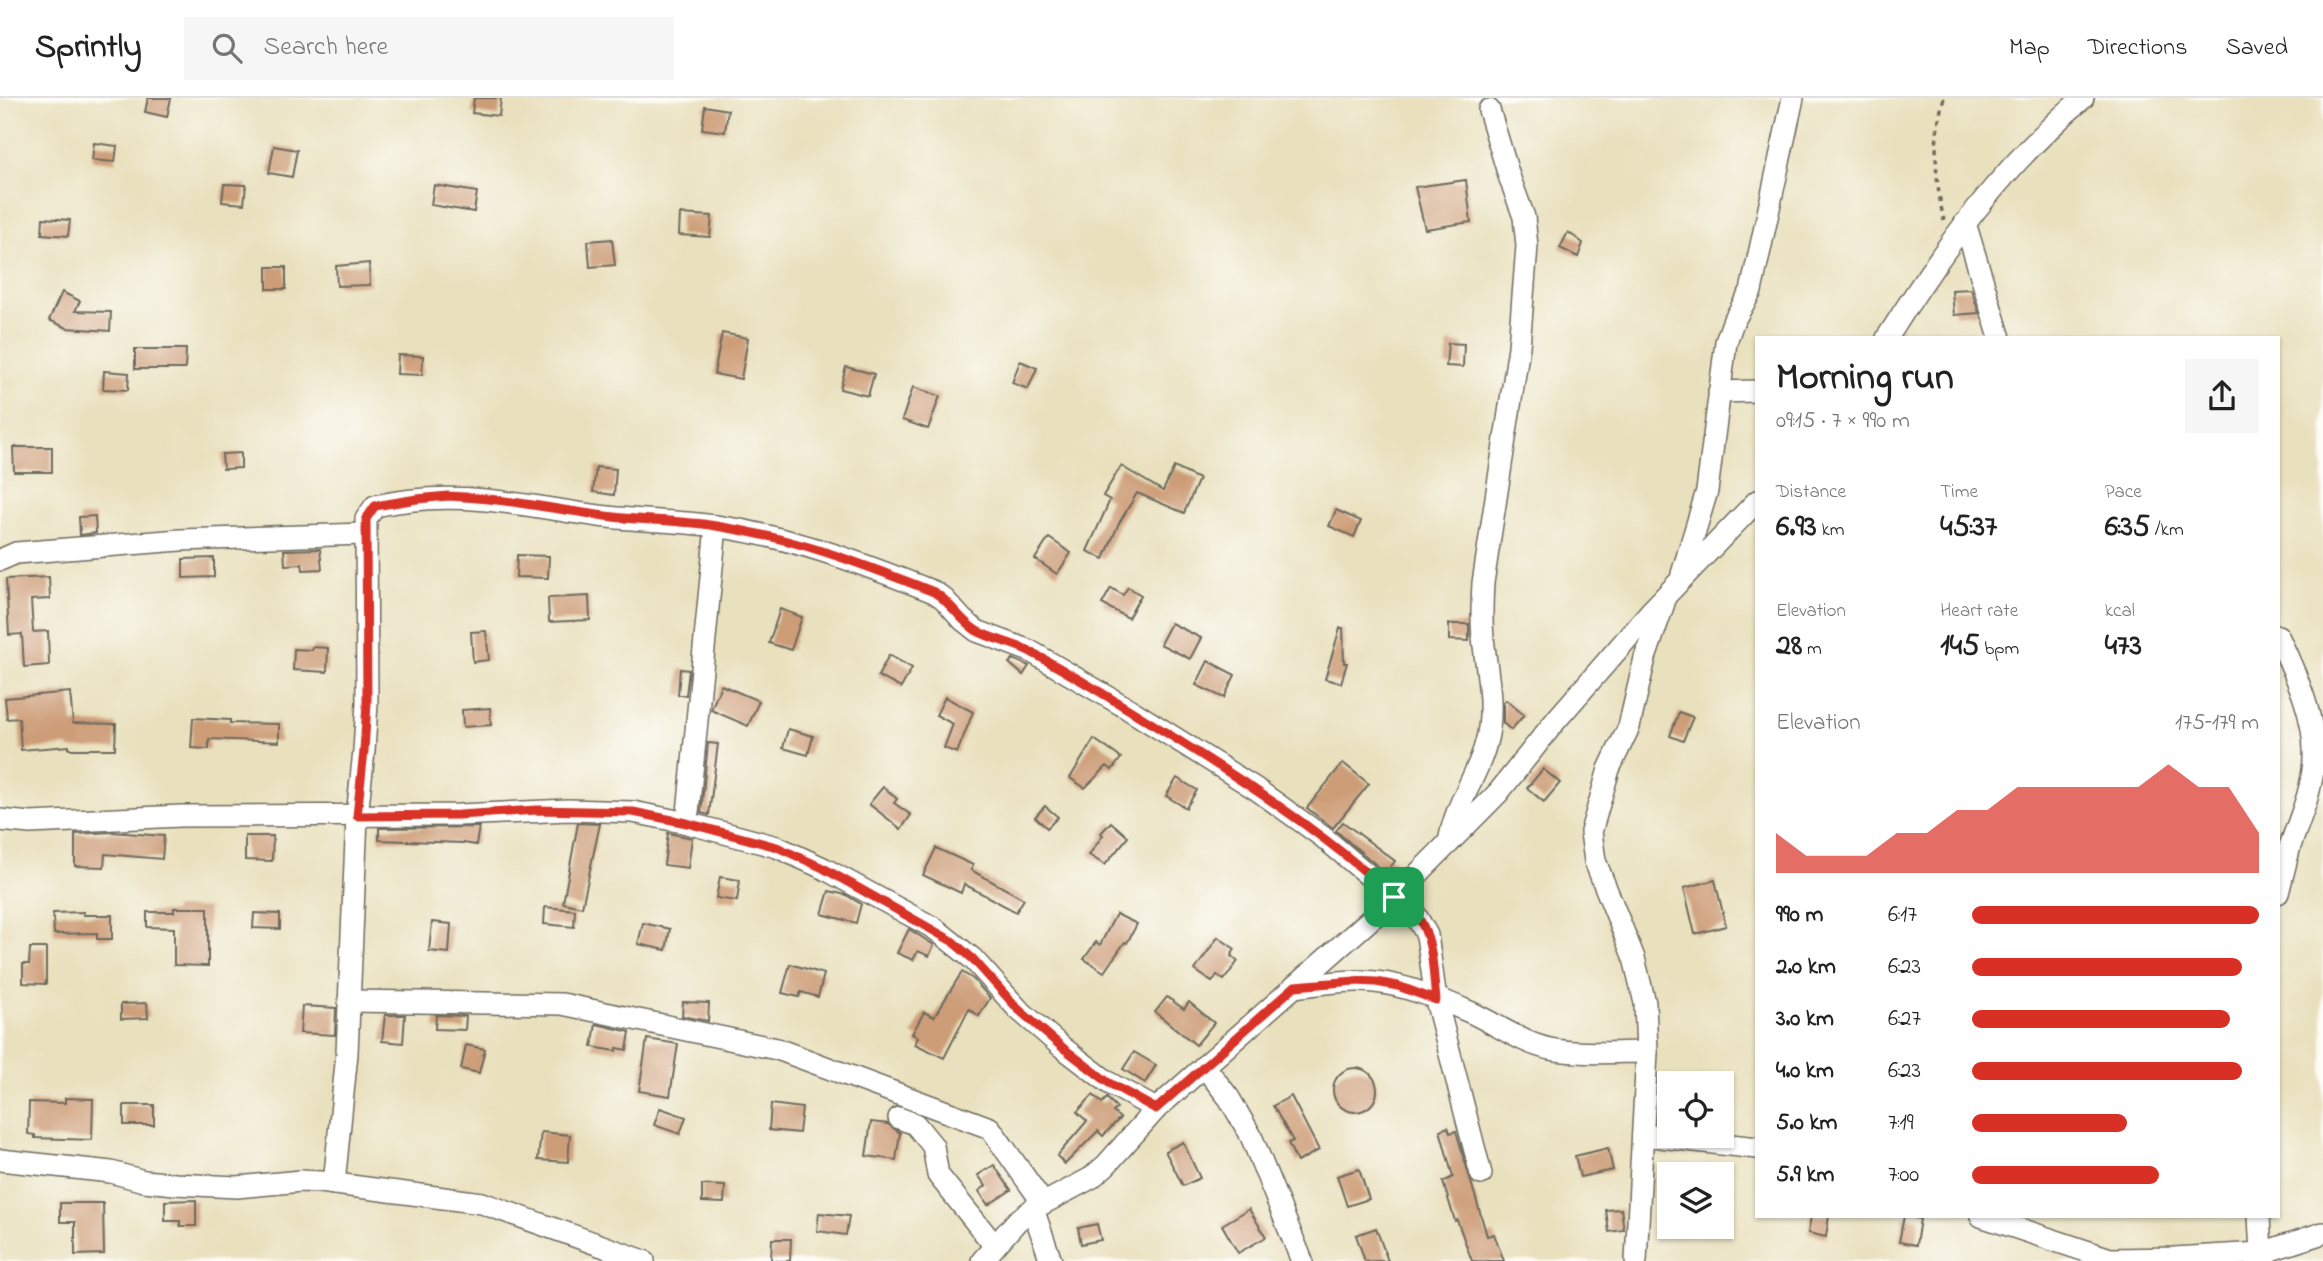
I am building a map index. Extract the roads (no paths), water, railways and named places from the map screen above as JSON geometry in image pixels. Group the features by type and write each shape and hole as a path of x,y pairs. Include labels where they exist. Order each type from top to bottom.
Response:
{"street":[{"path":"1636,1261 1647,1052 1645,1003 1641,982 1595,861 1591,832 1601,790 1629,727 1645,658 1674,587 1707,491 1726,342 1733,322 1751,291 1793,98"},
{"path":"1888,336 1924,279 1998,180 2083,98"},
{"path":"1449,843 1455,814 1484,754 1489,728 1490,703 1481,610 1483,583 1519,347 1527,246 1524,217 1489,110"},
{"path":"1965,223 1999,336"},
{"path":"1719,392 1755,391"},
{"path":"334,1184 350,1000 357,816 367,703 366,519 375,506 448,496 506,500 609,517 716,526 778,538 846,557 934,592 977,631 1030,652 1256,789 1323,837 1394,897 1410,907 1421,921 1427,935 1436,1000 1481,1174"},
{"path":"899,1118 915,1124 933,1146 938,1175 988,1253 1017,1221 1038,1206 1091,1178 1106,1165 1156,1109 1394,897 1499,793 1557,719 1674,587 1755,502"},
{"path":"687,823 716,526"},
{"path":"0,560 16,553 180,540 365,534"},
{"path":"2280,640 2318,737 2312,780 2280,886"},
{"path":"0,820 30,823 181,816 459,815 568,810 633,812 687,823 777,847 823,868 934,929 973,959 1018,1009 1062,1047 1109,1083 1156,1109"},
{"path":"1295,986 1355,981 1398,986 1472,1013 1522,1039 1550,1049 1647,1052"},
{"path":"350,1000 562,1004 777,1049 990,1128 1038,1206 1051,1261"},
{"path":"1204,1066 1229,1098 1251,1136 1303,1261"},
{"path":"1643,1135 1755,1148"},
{"path":"0,1160 111,1172 144,1181 175,1184 237,1187 301,1181 482,1203 644,1261"},
{"path":"1988,1218 2110,1259 2263,1257 2323,1233"},
{"path":"2259,1218 2263,1257"}]}
